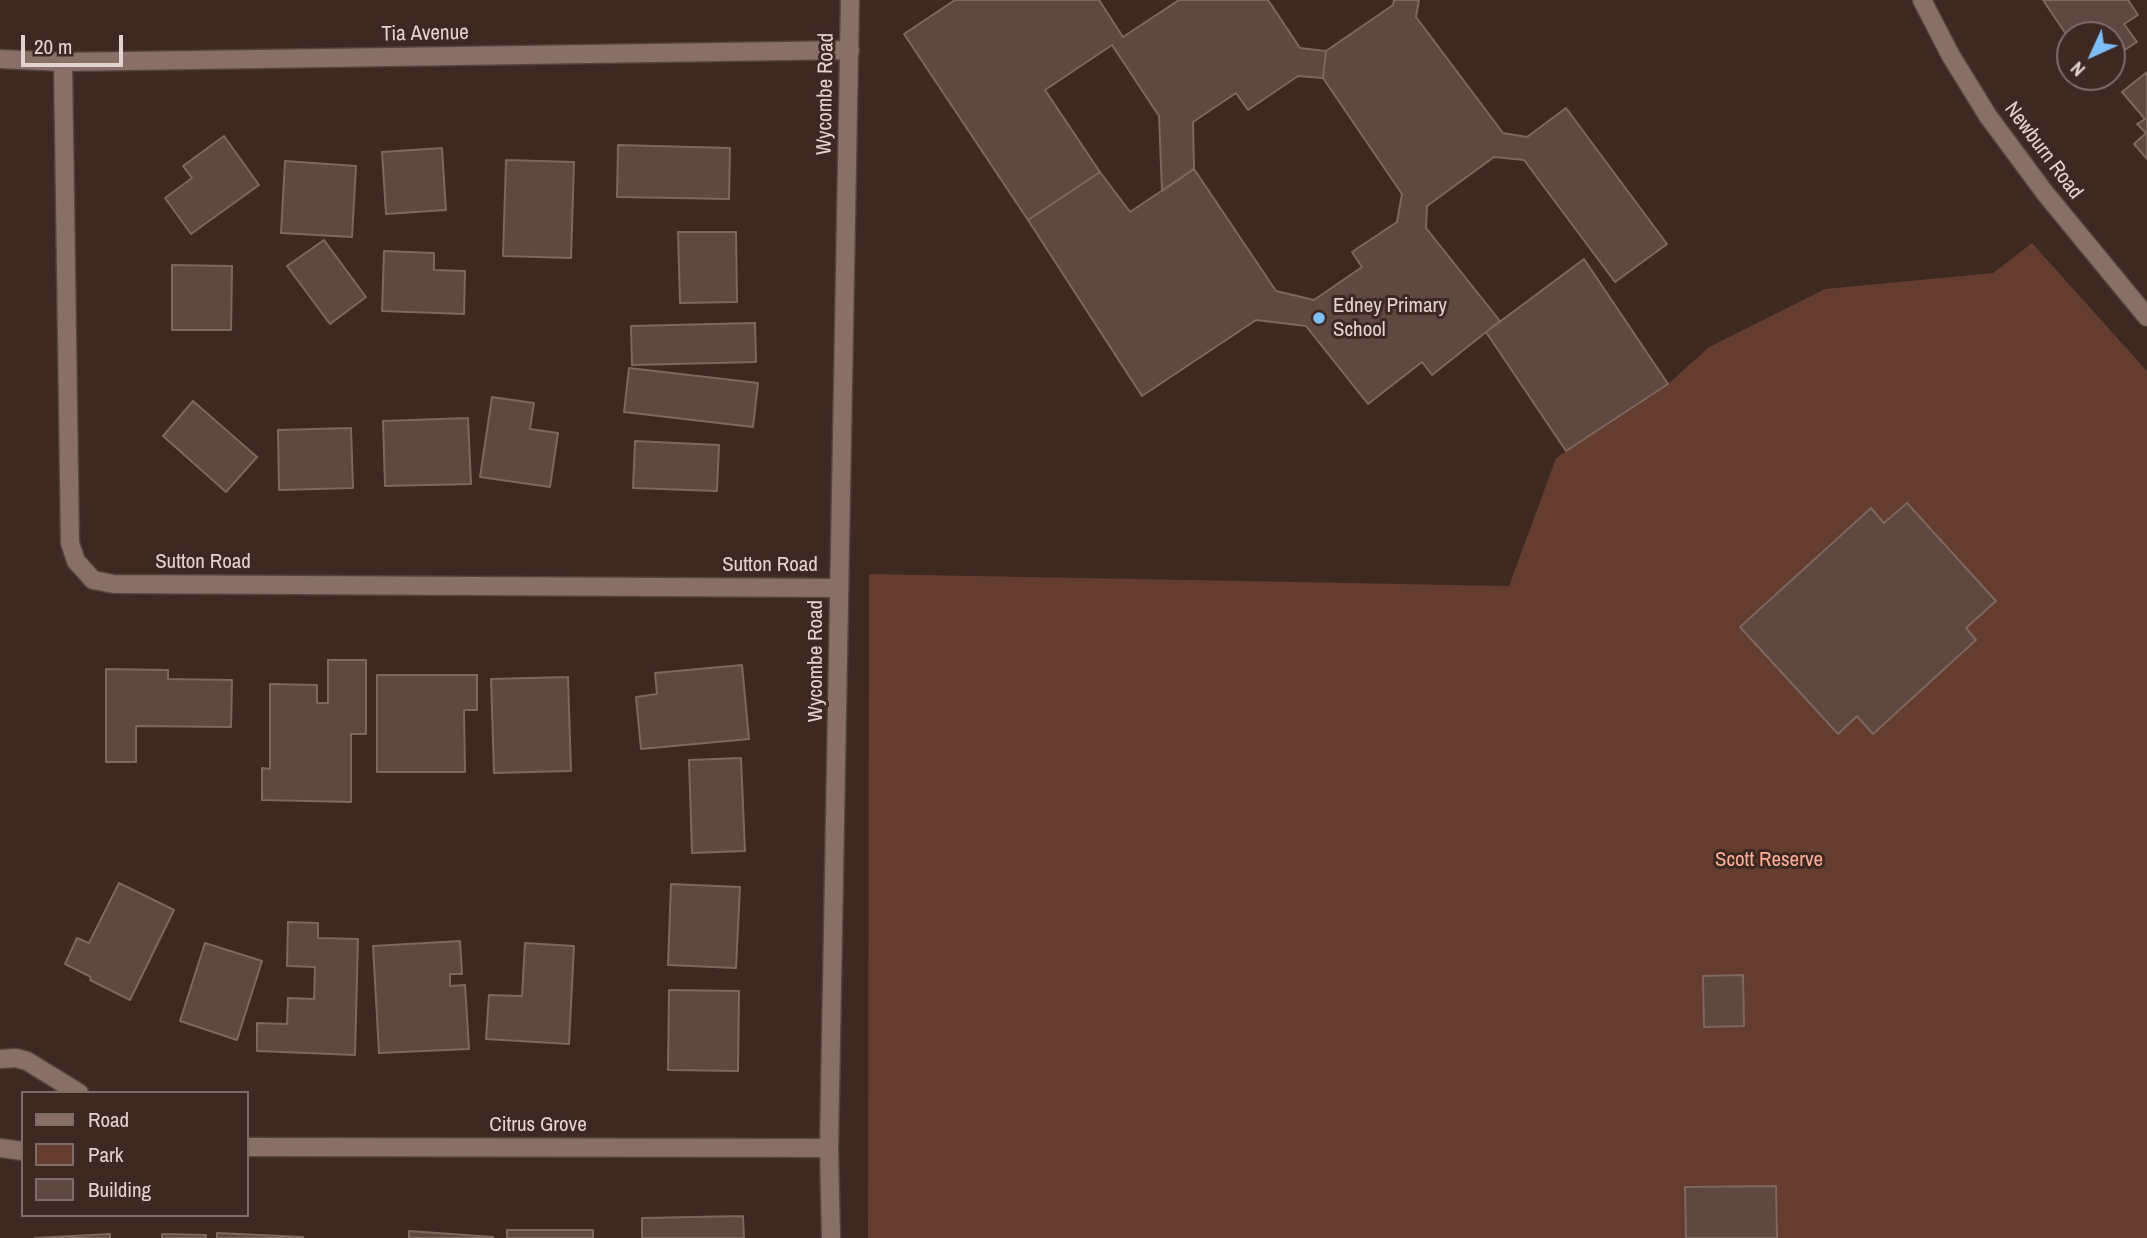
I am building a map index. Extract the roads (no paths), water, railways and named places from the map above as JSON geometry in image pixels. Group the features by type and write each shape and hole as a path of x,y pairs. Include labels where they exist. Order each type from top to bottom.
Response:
{"street":[{"name":"Wycombe Road","path":"831,1238 829,1148 850,0"},
{"name":"Newburn Road","path":"1922,0 1951,56 1988,116 2045,193 2147,317"},
{"name":"Tia Avenue","path":"0,59 62,62 850,51"},
{"name":"Sutton Road","path":"62,62 70,543 76,561 93,580 128,584 838,588"},
{"path":"0,1059 16,1058 27,1061 76,1091"},
{"name":"Citrus Grove","path":"248,1147 829,1148"},
{"path":"0,1149 21,1151"}],"place":[{"name":"Edney Primary School","path":"1319,318"}],"park label":[{"name":"Scott Reserve","path":"1769,860"}]}
